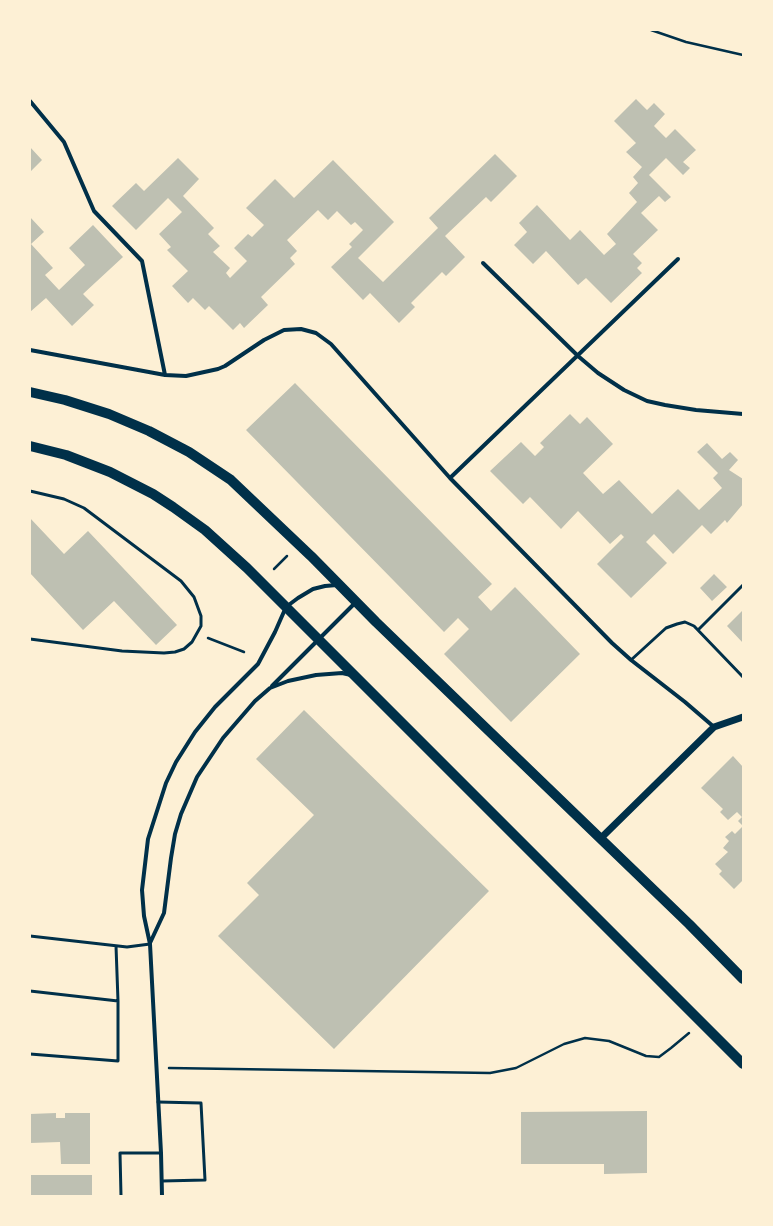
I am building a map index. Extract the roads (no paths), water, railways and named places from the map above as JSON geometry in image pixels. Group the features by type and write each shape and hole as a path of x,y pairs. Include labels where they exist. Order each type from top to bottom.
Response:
{"main road":[{"path":"30,392 65,400 121,419 169,441 211,466 244,492 601,838 743,979"},
{"path":"30,446 66,455 132,482 174,507 223,545 743,1064"}],"street":[{"path":"30,102 64,142 94,211 142,261 154,314 165,375"},
{"path":"450,478 678,259"},
{"path":"483,264 578,356 598,373 624,390 647,400 696,410 743,414"},
{"path":"30,350 165,375 186,376 210,372 225,366 274,334 284,330 293,329 308,331 323,338 331,344 450,478 612,643 714,727"},
{"path":"162,1196 150,944 144,916 142,890 148,839 166,782 176,762 195,732 215,707 253,669 262,657 276,632 286,607 298,598 313,590 325,586 341,585"},
{"path":"150,944 164,913 175,834 188,796 200,771 223,738 250,706 357,602"},
{"path":"270,688 288,681 316,675 342,673 354,676"},
{"path":"601,838 714,727 743,717"}],"lane":[{"path":"30,491 64,499 84,508 181,581 194,597 201,616 201,626 192,642 184,649 164,653 122,651 30,639"},
{"path":"698,630 743,585"},
{"path":"631,660 660,633 673,625 685,622 694,626 743,677"},
{"path":"30,936 116,946 150,944"},
{"path":"30,1054 118,1061 116,946"},
{"path":"30,991 118,1001"},
{"path":"158,1102 201,1103 204,1180 162,1181"},
{"path":"121,1196 120,1153 161,1153"}]}
